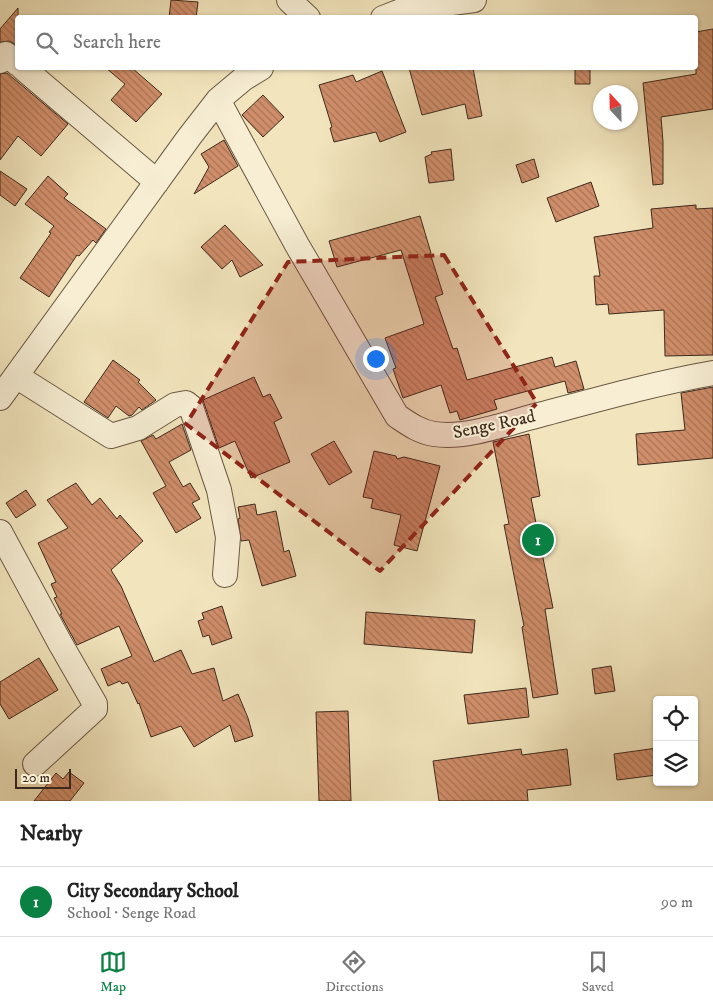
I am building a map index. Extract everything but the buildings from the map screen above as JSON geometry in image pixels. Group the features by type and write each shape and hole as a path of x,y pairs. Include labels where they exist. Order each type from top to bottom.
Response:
{"street":[{"path":"289,0 305,15"},
{"path":"391,15 406,9 474,0"},
{"path":"23,70 157,182"},
{"path":"0,398 218,100 243,79 258,70"},
{"name":"Senge Road","path":"218,100 297,245 397,416 414,428 434,434 452,434 480,430 614,395 713,373"},
{"path":"16,376 111,436 138,428 175,405 186,403 191,406 219,490 228,537 225,576"},
{"path":"0,532 60,644 95,704 95,709 35,764"}],"highlighted area":[{"path":"444,255 537,403 380,571 186,424 288,262"}],"place":[{"name":"City Secondary School","path":"538,540"}]}
